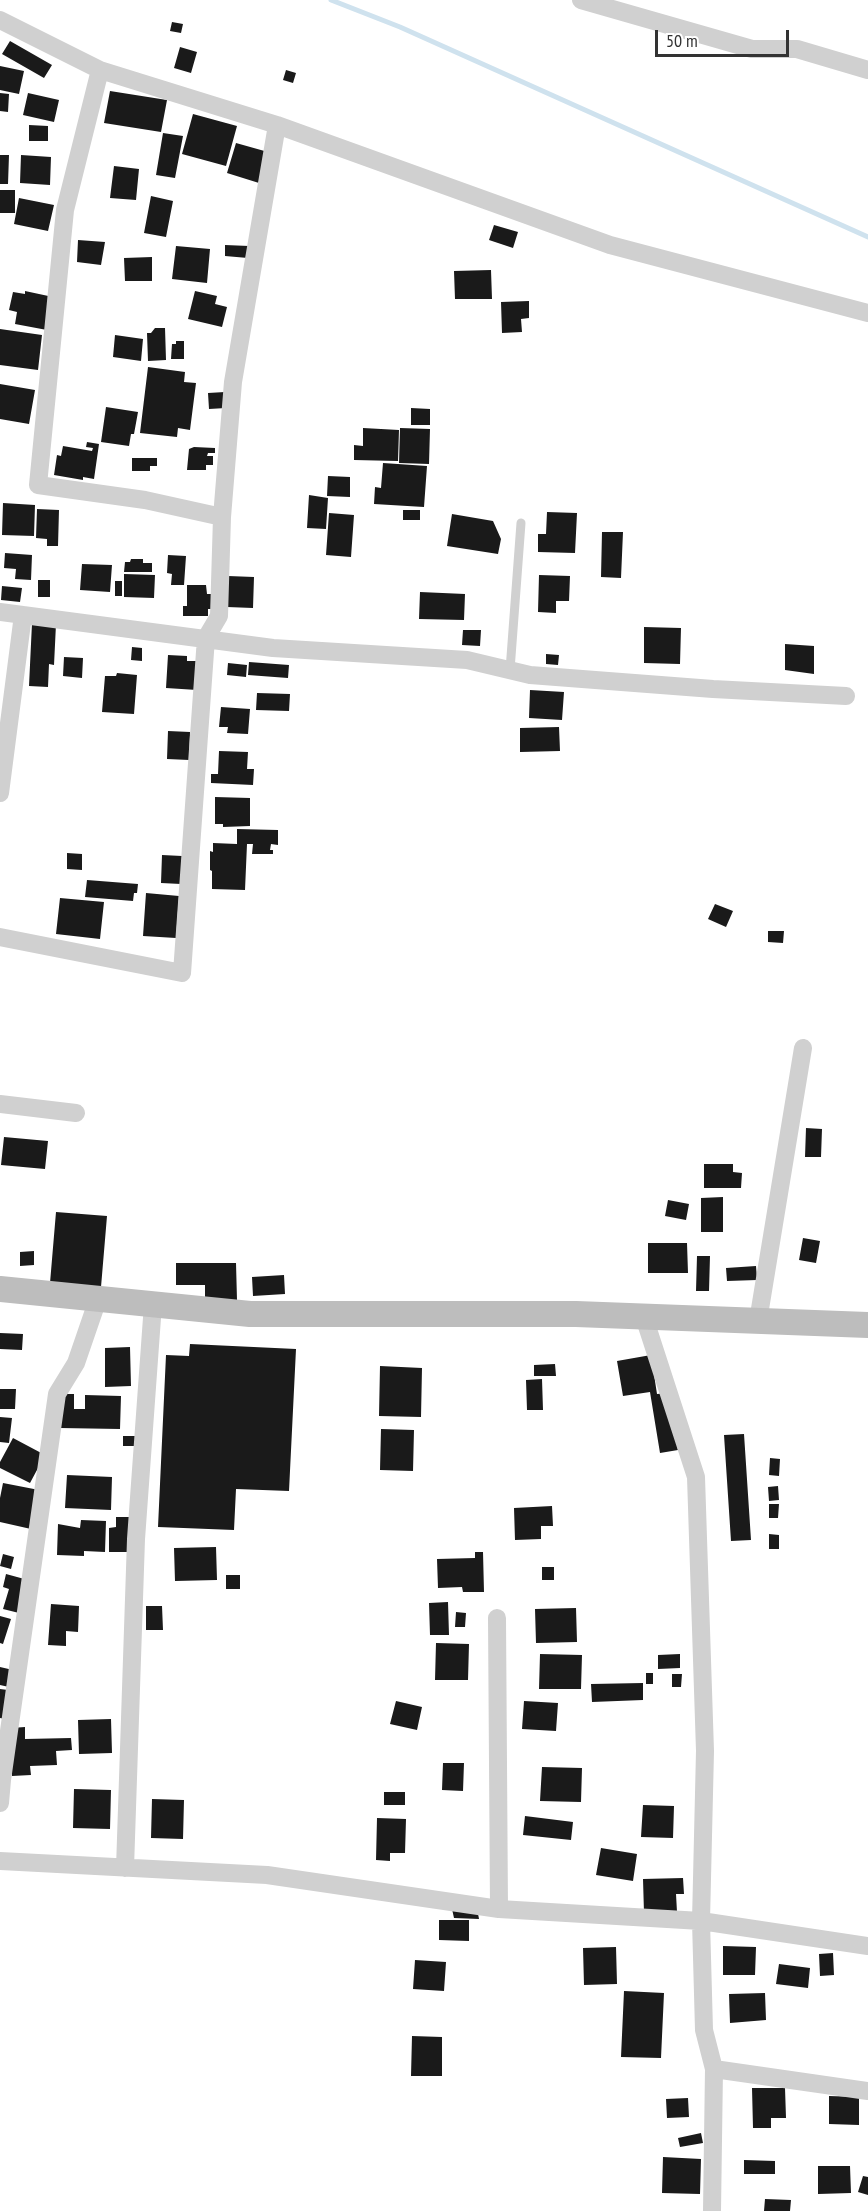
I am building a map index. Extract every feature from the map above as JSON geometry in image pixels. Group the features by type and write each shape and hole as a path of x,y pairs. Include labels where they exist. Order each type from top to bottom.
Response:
{"street":[{"path":"581,0 734,45 752,49 797,49 868,70"},
{"path":"0,20 100,70 277,125 610,245 868,313"},
{"path":"100,70 65,210 38,485 145,500 222,517"},
{"path":"0,937 182,973 206,638 219,616 222,517 233,382 277,125"},
{"path":"0,612 273,648 467,660 541,676 846,696"},
{"path":"1,781 23,615"},
{"path":"758,1321 803,1048"},
{"path":"0,1104 76,1113"},
{"path":"0,1289 250,1314 576,1314 868,1325"},
{"path":"0,1803 1,1780 57,1394 76,1363 98,1299"},
{"path":"125,1868 136,1539 153,1304"},
{"path":"644,1317 696,1477 705,1751 701,1922 704,2030 714,2069 712,2211"},
{"path":"498,1618 499,1909"},
{"path":"0,1861 267,1875 499,1909 701,1922 868,1946"},
{"path":"714,2069 868,2091"}],"lane":[{"path":"510,670 521,523"}],"building":[{"path":"172,22 183,24 181,33 170,31"},
{"path":"10,41 52,65 44,78 2,54"},
{"path":"180,47 197,52 191,73 174,68"},
{"path":"0,66 24,71 19,94 0,90"},
{"path":"286,70 296,73 293,83 283,80"},
{"path":"110,91 167,100 161,132 104,123"},
{"path":"0,93 9,94 8,112 0,111"},
{"path":"28,93 59,100 54,122 23,115"},
{"path":"193,114 237,126 226,166 182,154"},
{"path":"29,125 48,126 48,141 29,141"},
{"path":"163,133 183,136 175,178 156,175"},
{"path":"236,143 268,152 259,183 227,173"},
{"path":"0,155 9,155 8,184 0,184"},
{"path":"21,155 51,157 50,185 20,183"},
{"path":"114,166 139,169 136,200 110,198"},
{"path":"0,190 15,190 15,213 0,213"},
{"path":"151,196 173,201 166,237 144,233"},
{"path":"19,198 54,205 48,231 14,224"},
{"path":"494,225 518,232 513,248 489,240"},
{"path":"78,240 105,242 101,265 77,262"},
{"path":"225,245 249,246 248,258 225,256"},
{"path":"176,246 210,249 207,283 172,279"},
{"path":"152,257 152,281 125,281 124,258"},
{"path":"491,270 492,299 455,299 454,271"},
{"path":"25,291 53,297 47,330 15,324 17,312 9,310 13,292 25,294"},
{"path":"195,291 217,296 215,304 227,307 222,327 188,319"},
{"path":"529,301 529,318 521,319 522,332 502,333 501,302"},
{"path":"155,328 165,328 166,360 148,361 147,333 151,333"},
{"path":"0,329 42,335 38,370 0,365"},
{"path":"115,335 143,339 141,361 113,357"},
{"path":"176,341 184,341 184,359 171,359 172,344 176,344"},
{"path":"148,367 185,372 184,382 196,383 190,430 178,428 177,437 140,433"},
{"path":"0,384 35,390 29,424 0,419"},
{"path":"225,392 226,408 209,409 208,393"},
{"path":"106,407 138,412 129,446 101,442"},
{"path":"411,408 430,409 430,425 411,425"},
{"path":"363,428 399,430 398,461 354,460 354,445 363,446"},
{"path":"400,428 430,429 429,464 399,463"},
{"path":"87,442 99,444 94,479 83,477 83,480 54,475 57,455 61,456 63,446 92,451 93,448 86,447"},
{"path":"194,447 215,448 215,453 208,453 207,456 213,456 213,465 206,465 206,470 187,470 189,449"},
{"path":"132,458 157,458 157,466 150,466 150,471 132,471"},
{"path":"383,463 427,466 424,507 374,504 375,487 381,488"},
{"path":"328,476 350,477 350,497 327,496"},
{"path":"309,495 328,498 326,529 307,528"},
{"path":"3,503 35,505 34,536 2,535"},
{"path":"37,509 59,510 58,546 47,546 47,539 36,538"},
{"path":"403,510 420,510 420,520 403,520"},
{"path":"547,512 577,513 575,553 538,552 538,534 546,534"},
{"path":"329,513 354,515 351,557 326,555"},
{"path":"452,514 493,521 501,539 498,554 447,546"},
{"path":"602,532 623,532 621,578 601,577"},
{"path":"5,553 32,555 31,580 15,579 16,569 4,568"},
{"path":"168,555 186,556 184,585 171,585 172,574 167,573"},
{"path":"131,559 143,559 143,563 152,563 152,572 124,572 125,562 130,562"},
{"path":"82,564 112,565 110,592 80,590"},
{"path":"124,574 155,575 154,598 124,597"},
{"path":"539,575 570,576 569,601 556,601 556,613 538,612"},
{"path":"228,576 254,577 253,608 227,607"},
{"path":"38,580 50,580 50,597 38,597"},
{"path":"115,581 122,581 122,596 115,596"},
{"path":"187,585 206,585 207,594 214,594 214,609 208,609 208,616 183,616 183,606 187,606"},
{"path":"2,586 22,588 20,602 1,600"},
{"path":"420,592 465,594 464,620 419,619"},
{"path":"32,623 56,624 54,665 49,664 48,687 29,686"},
{"path":"644,627 681,628 680,664 644,663"},
{"path":"463,630 481,630 480,646 462,645"},
{"path":"785,644 814,646 814,674 785,670"},
{"path":"132,647 142,648 142,661 131,660"},
{"path":"546,654 559,655 558,665 546,664"},
{"path":"168,655 187,656 187,661 198,661 197,690 166,688"},
{"path":"64,657 83,658 82,678 63,676"},
{"path":"249,662 289,665 288,678 248,675"},
{"path":"228,663 247,665 246,677 227,675"},
{"path":"117,673 137,675 134,714 102,712 105,676 116,676"},
{"path":"530,690 564,692 562,720 529,718"},
{"path":"257,693 290,694 289,711 256,710"},
{"path":"221,707 250,709 248,734 227,733 228,727 219,727"},
{"path":"559,727 560,751 520,752 520,728"},
{"path":"168,731 190,732 189,760 167,759"},
{"path":"219,751 248,752 247,769 254,769 253,785 211,783 211,774 218,774"},
{"path":"215,797 250,798 250,826 223,827 223,824 215,824"},
{"path":"237,829 278,830 278,845 271,844 270,850 273,850 273,854 252,854 253,844 247,844 245,890 212,889 210,851 213,852 213,843 237,844"},
{"path":"67,853 82,854 82,870 67,869"},
{"path":"162,855 182,856 181,884 161,883"},
{"path":"87,880 138,884 137,893 134,893 133,901 85,897"},
{"path":"146,893 179,896 176,938 143,936"},
{"path":"60,898 104,902 100,939 56,934"},
{"path":"715,904 733,911 726,927 708,919"},
{"path":"768,931 784,931 783,943 768,942"},
{"path":"806,1128 822,1129 821,1157 805,1157"},
{"path":"4,1137 48,1141 45,1169 1,1165"},
{"path":"704,1164 733,1164 733,1172 742,1173 741,1188 704,1188"},
{"path":"723,1197 723,1232 701,1232 701,1198"},
{"path":"668,1200 689,1204 686,1220 665,1216"},
{"path":"56,1212 107,1216 101,1287 50,1283"},
{"path":"803,1238 820,1241 816,1263 799,1260"},
{"path":"648,1243 687,1243 688,1273 648,1273"},
{"path":"34,1251 34,1265 20,1266 20,1252"},
{"path":"697,1256 710,1256 709,1291 696,1291"},
{"path":"176,1263 236,1263 237,1300 205,1301 205,1285 176,1285"},
{"path":"756,1266 757,1280 727,1281 726,1268"},
{"path":"284,1275 285,1294 253,1296 252,1277"},
{"path":"0,1333 23,1334 22,1350 0,1349"},
{"path":"190,1344 296,1349 289,1491 236,1489 234,1530 158,1527 166,1355 189,1356"},
{"path":"130,1347 131,1386 105,1387 105,1348"},
{"path":"651,1355 657,1394 669,1393 678,1450 660,1453 650,1392 623,1396 617,1361"},
{"path":"555,1364 556,1376 534,1376 534,1365"},
{"path":"380,1366 422,1368 421,1417 379,1416"},
{"path":"542,1379 543,1410 527,1410 526,1380"},
{"path":"0,1389 16,1389 15,1409 0,1409"},
{"path":"61,1394 74,1394 74,1409 85,1409 85,1395 121,1396 120,1429 60,1428"},
{"path":"0,1417 12,1418 9,1443 0,1442"},
{"path":"381,1429 414,1430 413,1471 380,1470"},
{"path":"744,1434 751,1540 731,1541 724,1435"},
{"path":"123,1436 137,1436 137,1446 123,1446"},
{"path":"13,1438 45,1455 30,1483 0,1468 0,1462"},
{"path":"770,1458 780,1459 779,1476 769,1475"},
{"path":"67,1475 112,1477 111,1510 65,1508"},
{"path":"3,1483 39,1490 31,1529 0,1522 0,1498"},
{"path":"778,1486 779,1500 769,1501 768,1487"},
{"path":"769,1504 779,1504 778,1518 769,1518"},
{"path":"552,1506 553,1526 541,1526 541,1539 515,1540 514,1508"},
{"path":"116,1517 130,1517 131,1552 109,1552 109,1528 116,1527"},
{"path":"81,1520 106,1521 105,1552 84,1551 84,1556 57,1555 58,1524 80,1528"},
{"path":"769,1534 779,1535 779,1549 769,1549"},
{"path":"216,1547 217,1580 175,1581 174,1548"},
{"path":"475,1552 483,1552 484,1592 463,1592 462,1587 438,1588 437,1559 475,1558"},
{"path":"3,1554 14,1557 11,1569 0,1566"},
{"path":"542,1567 554,1567 554,1580 542,1580"},
{"path":"6,1574 28,1580 19,1613 3,1609 9,1589 3,1587"},
{"path":"226,1575 240,1575 240,1589 226,1589"},
{"path":"448,1602 449,1635 430,1635 429,1603"},
{"path":"51,1604 79,1606 78,1632 66,1631 66,1646 48,1645"},
{"path":"146,1606 162,1606 163,1630 146,1630"},
{"path":"576,1608 577,1642 536,1643 535,1609"},
{"path":"456,1612 466,1613 465,1627 455,1627"},
{"path":"0,1616 11,1619 3,1644 0,1643"},
{"path":"436,1643 469,1644 468,1680 435,1680"},
{"path":"540,1654 582,1655 581,1689 539,1689"},
{"path":"680,1654 680,1668 658,1669 658,1655"},
{"path":"0,1667 13,1670 9,1687 0,1685"},
{"path":"646,1673 653,1673 653,1684 646,1684"},
{"path":"672,1674 682,1674 681,1687 672,1687"},
{"path":"643,1683 643,1700 592,1702 591,1684"},
{"path":"0,1689 8,1690 5,1719 0,1718"},
{"path":"396,1701 422,1707 417,1730 390,1724"},
{"path":"524,1701 558,1703 556,1731 522,1729"},
{"path":"111,1719 112,1753 79,1754 78,1720"},
{"path":"25,1727 25,1739 71,1738 72,1750 56,1751 57,1765 30,1766 31,1775 12,1776 11,1728"},
{"path":"443,1763 464,1763 463,1791 442,1790"},
{"path":"542,1767 582,1768 581,1802 540,1801"},
{"path":"74,1789 111,1790 110,1829 73,1828"},
{"path":"384,1792 405,1792 405,1805 384,1805"},
{"path":"152,1799 184,1800 183,1839 151,1838"},
{"path":"643,1805 674,1806 673,1838 641,1837"},
{"path":"525,1816 573,1822 571,1840 523,1835"},
{"path":"377,1818 406,1819 405,1853 390,1853 390,1861 376,1860"},
{"path":"601,1848 637,1854 633,1881 596,1875"},
{"path":"683,1878 684,1894 676,1894 677,1912 644,1913 643,1879"},
{"path":"477,1908 479,1919 454,1918 452,1909"},
{"path":"439,1920 469,1920 469,1941 439,1940"},
{"path":"723,1946 756,1947 755,1975 723,1975"},
{"path":"616,1947 617,1984 584,1985 583,1948"},
{"path":"833,1953 834,1975 820,1976 819,1954"},
{"path":"415,1960 446,1962 444,1991 413,1989"},
{"path":"779,1964 810,1968 808,1988 776,1984"},
{"path":"624,1991 664,1993 661,2058 621,2057"},
{"path":"765,1993 766,2020 730,2023 729,1994"},
{"path":"412,2036 442,2037 442,2076 411,2076"},
{"path":"752,2088 785,2088 786,2118 771,2118 771,2128 753,2128"},
{"path":"829,2096 859,2097 859,2125 829,2124"},
{"path":"688,2098 689,2117 667,2118 666,2099"},
{"path":"701,2133 703,2143 680,2147 678,2138"},
{"path":"663,2157 701,2159 700,2194 662,2193"},
{"path":"744,2160 775,2161 775,2174 744,2174"},
{"path":"818,2166 850,2166 851,2193 818,2194"},
{"path":"863,2176 868,2177 868,2195 858,2192"},
{"path":"765,2199 791,2200 790,2211 764,2211"}],"waterway":[{"path":"331,0 400,27 868,237"}]}
